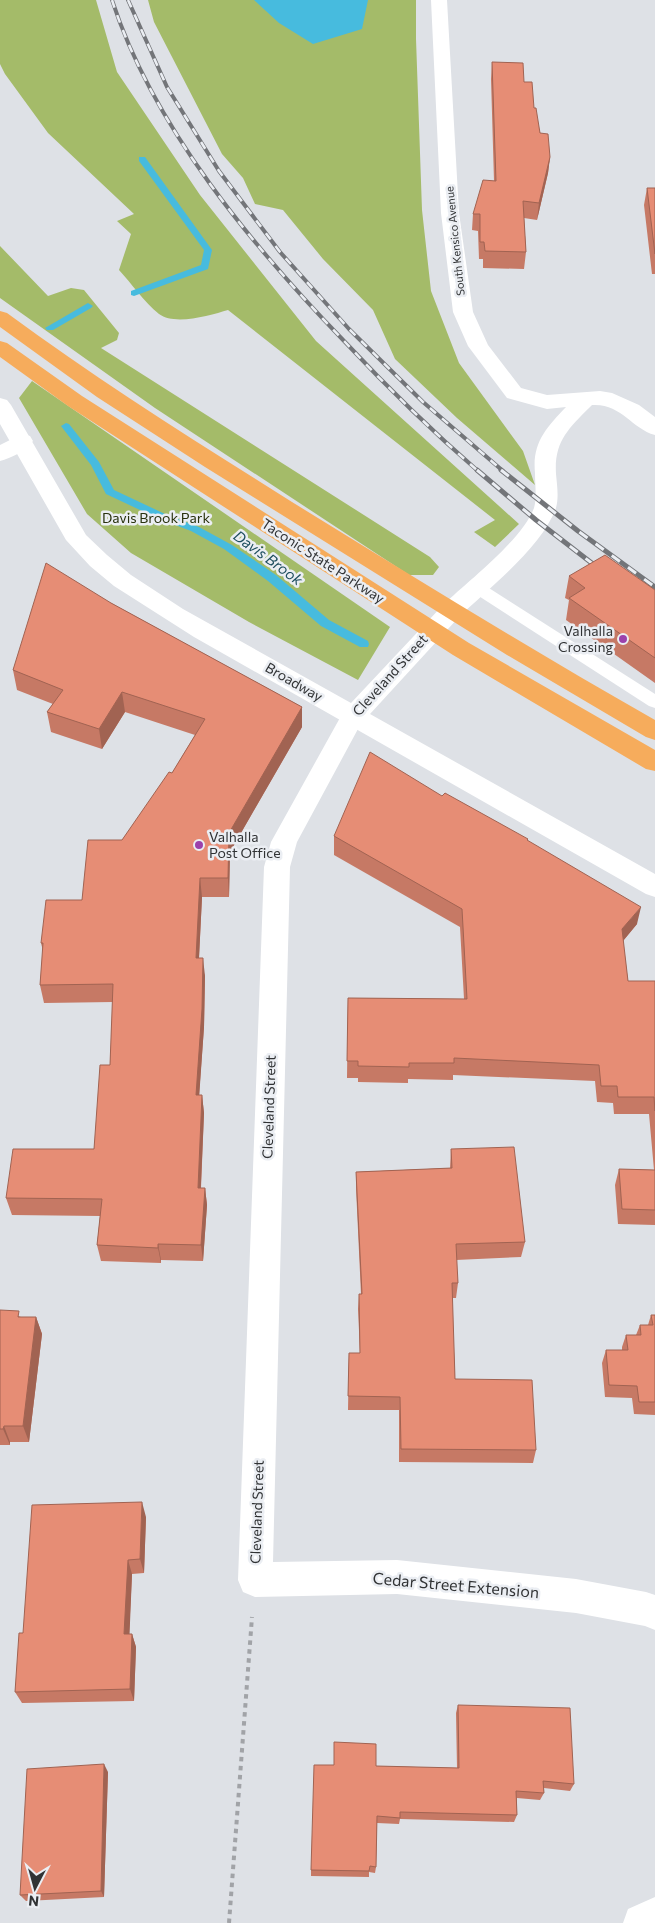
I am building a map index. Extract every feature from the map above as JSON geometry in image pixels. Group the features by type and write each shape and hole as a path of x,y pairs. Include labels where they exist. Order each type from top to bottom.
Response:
{"highway":[{"name":"Taconic State Parkway","path":"0,317 63,364 149,422 451,611 655,731"},
{"name":"Taconic State Parkway","path":"0,347 68,396 431,630 522,686 655,762"}],"street":[{"name":"South Kensico Avenue","path":"439,0 450,213 463,312 478,346 514,393 547,402 600,398 612,400 632,410 655,428"},
{"name":"Cleveland Street","path":"255,1580 276,866 284,842 353,716 431,630 499,566 538,521 545,506 546,448 571,413 586,399"},
{"name":"Broadway","path":"0,406 22,441 76,540 107,569 176,614 655,888"},
{"path":"0,454 22,441"},
{"name":"Cedar Street Extension","path":"255,1580 397,1577 576,1596 646,1609 655,1613"},
{"path":"642,1923 655,1916"}],"lane":[{"path":"476,587 655,702"}],"path":[{"name":"Cleveland Street","path":"229,1923 255,1580"}],"green space":[{"path":"0,0 96,0 117,72 200,195 316,341 519,524 495,547 474,532 495,520 228,310 193,318 174,319 159,314 143,298 119,270 131,234 117,221 134,214 48,133 5,74 0,64"},
{"path":"148,0 416,0 422,210 431,291 459,363 523,451 535,485 457,418 395,359 373,310 323,259 283,210 255,204 243,178 222,154 154,22"},
{"path":"0,246 48,296 71,288 84,290 119,333 117,340 101,348 430,557 439,567 433,575 409,575 155,408 0,298"},
{"name":"Davis Brook Park","path":"32,381 390,627 358,680 249,622 131,553 87,514 19,398"}],"water":[{"path":"254,0 368,0 362,29 313,44 279,23"}],"building":[{"path":"492,62 523,63 524,82 532,82 534,108 536,108 540,133 548,134 550,157 539,203 523,201 526,252 485,251 484,242 480,242 480,214 473,214 483,180 496,181"},
{"path":"647,188 655,188 655,254"},
{"path":"605,555 655,590 655,658 569,598 585,588 569,576"},
{"path":"46,563 111,603 302,707 229,833 228,878 200,878 196,958 203,958 202,1009 196,1095 202,1095 198,1188 205,1188 201,1245 158,1244 158,1248 97,1245 102,1199 6,1198 13,1149 94,1149 100,1065 110,1065 113,984 40,985 43,943 41,943 46,900 82,900 88,840 122,840 169,772 172,773 205,719 122,692 99,729 47,712 63,690 13,670"},
{"path":"370,752 442,796 445,793 528,839 641,907 622,929 628,981 655,981 655,1111 654,1097 618,1097 617,1086 601,1086 599,1065 454,1058 454,1063 409,1063 409,1067 358,1066 358,1061 347,1061 348,998 467,999 462,909 334,836"},
{"path":"514,1147 525,1242 456,1244 458,1283 452,1283 455,1379 532,1380 536,1450 401,1449 400,1397 348,1396 349,1353 360,1353 359,1294 362,1294 356,1172 452,1168 451,1149"},
{"path":"619,1169 655,1170 655,1210 622,1209"},
{"path":"0,1310 19,1311 18,1317 36,1317 23,1426 4,1426 3,1429 0,1429"},
{"path":"651,1315 655,1315 655,1402 639,1402 637,1386 609,1385 606,1350 628,1350 626,1335 641,1335 640,1325 653,1325"},
{"path":"142,1502 140,1559 128,1560 124,1634 132,1634 130,1689 15,1692 19,1633 23,1633 32,1505"},
{"path":"458,1705 570,1708 574,1784 543,1781 544,1793 516,1791 517,1815 400,1812 400,1818 377,1816 376,1867 370,1866 369,1871 311,1870 314,1765 334,1765 334,1742 376,1744 376,1766 459,1768"},
{"path":"104,1764 101,1891 20,1895 27,1769"}],"waterway":[{"name":"Davis Brook","path":"134,293 205,267 208,250 142,159"},
{"name":"Davis Brook","path":"50,328 88,306"},
{"name":"Davis Brook","path":"66,426 95,464 110,492 161,516 195,529 228,547 272,578 325,623 364,644"}],"railway":[{"path":"112,0 130,47 153,94 179,139 209,183 242,226 310,305 361,359 393,392 478,471"},
{"path":"128,0 167,87 219,171 280,252 349,329 423,402 503,471"},
{"path":"477,470 536,520 602,571"},
{"path":"501,470 578,531 655,587"}],"place":[{"name":"Valhalla Crossing","path":"623,639"},
{"name":"Valhalla Post Office","path":"199,845"}]}
